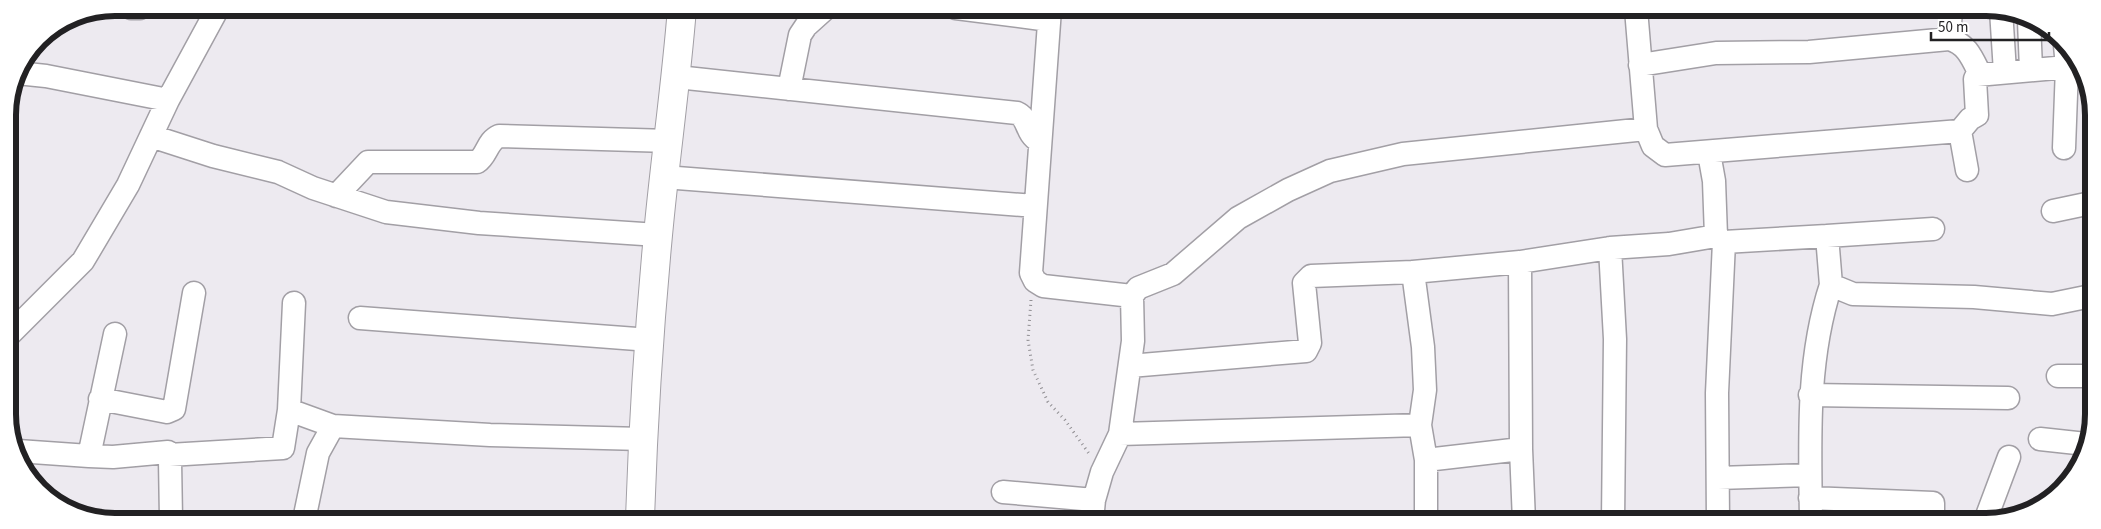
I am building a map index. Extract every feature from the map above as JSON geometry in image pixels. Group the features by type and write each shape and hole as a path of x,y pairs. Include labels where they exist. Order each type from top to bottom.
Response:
{"main road":[{"path":"640,513 642,439 658,235 677,77 681,16"}],"street":[{"path":"16,328 83,260 128,185 168,100 214,16"},
{"path":"789,89 800,35 806,26 817,16"},
{"path":"1049,16 1031,273 1035,281 1043,286 1132,296"},
{"path":"1636,16 1646,129 1653,146 1665,155 1960,131 1970,119 1977,115 1975,79 1980,74 2031,69 2065,56"},
{"path":"1949,39 1951,16"},
{"path":"2001,17 2005,72"},
{"path":"2029,26 2031,69"},
{"path":"1640,65 1716,54 1808,52 1949,39 1960,42 1968,51 1980,74"},
{"path":"2064,148 2066,57"},
{"path":"25,74 46,76 168,100"},
{"path":"677,77 1017,113 1025,118 1031,136 1039,142"},
{"path":"1003,492 1093,510 1102,472 1120,434 1133,341 1132,296 1138,288 1173,274 1238,218 1288,190 1330,171 1402,154 1646,129"},
{"path":"1960,131 1967,170"},
{"path":"151,136 213,156 278,172 336,196 386,212 479,223 658,235"},
{"path":"336,196 368,162 477,162 483,159 491,142 499,136 669,140"},
{"path":"1709,152 1720,239 1717,393 1718,513"},
{"path":"664,177 1035,206"},
{"path":"2053,211 2085,204"},
{"path":"1130,366 1306,351 1310,343 1304,283 1306,278 1310,276 1412,272 1520,262 1610,248 1720,239 1827,236 1933,229"},
{"path":"1811,513 1810,396 1823,309 1831,285 1827,236"},
{"path":"1610,248 1615,339 1613,513"},
{"path":"1520,262 1521,449 1524,513"},
{"path":"1412,272 1423,347 1425,390 1420,425 1426,460 1426,513"},
{"path":"1831,285 1853,294 1974,296 2052,304 2085,297"},
{"path":"100,399 167,412 174,409 194,293"},
{"path":"24,450 113,458 165,451 169,455 283,448 289,410 294,303"},
{"path":"360,318 650,340"},
{"path":"89,456 115,334"},
{"path":"2058,376 2085,376"},
{"path":"1810,396 2008,398"},
{"path":"289,410 333,426 490,435 642,439"},
{"path":"1120,434 1420,425"},
{"path":"305,513 318,453 333,426"},
{"path":"2040,439 2079,444"},
{"path":"1426,460 1521,449"},
{"path":"169,455 171,513"},
{"path":"1988,513 2009,457"},
{"path":"1718,478 1810,475"},
{"path":"1810,498 1933,503 1933,513"}],"path":[{"path":"1035,281 1031,292 1028,340 1034,370 1048,402 1065,420 1102,472"}]}
